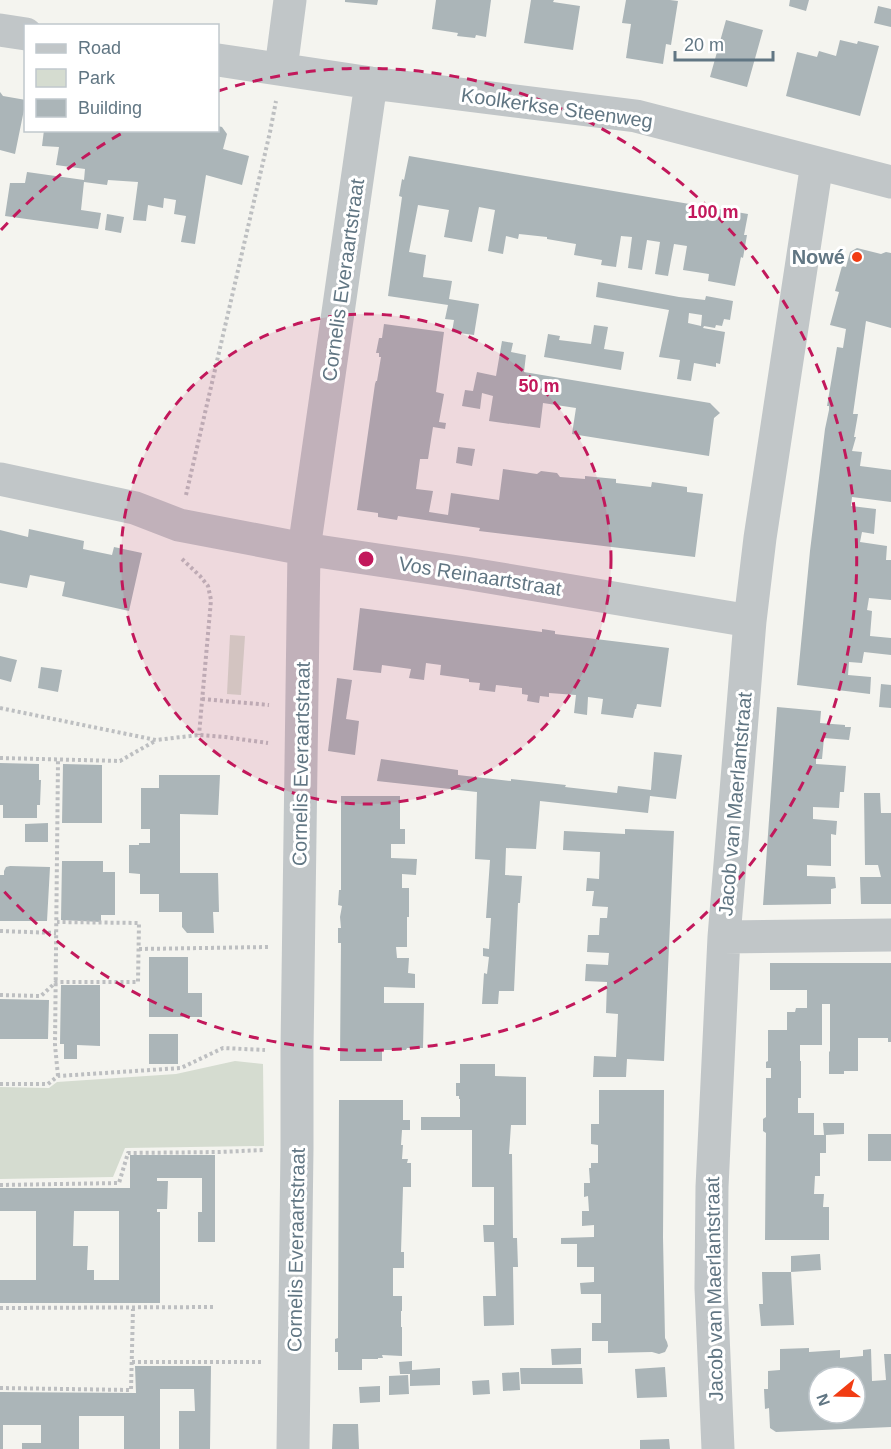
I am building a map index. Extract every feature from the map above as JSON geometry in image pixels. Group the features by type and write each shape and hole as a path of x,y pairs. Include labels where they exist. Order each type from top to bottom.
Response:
{"street":[{"path":"281,69 290,0"},
{"path":"0,30 24,34"},
{"name":"Koolkerkse Steenweg","path":"219,60 371,83 636,116 891,182"},
{"name":"Cornelis Everaartstraat","path":"293,1449 304,549 371,83"},
{"name":"Jacob van Maerlantstraat","path":"718,1449 711,1288 712,1198 723,937 750,621 760,538 817,164"},
{"name":"Vos Reinaartstraat","path":"0,479 135,508 179,525 304,549 465,573 750,621"},
{"path":"723,937 891,935"}],"path":[{"path":"199,735 211,600 208,586 178,556 175,545 270,132 281,69"},
{"path":"202,699 302,708"},
{"path":"0,708 156,741 199,735 302,749"},
{"path":"0,758 120,761 156,741"},
{"path":"58,760 55,1045 58,1076"},
{"path":"0,995 41,996 56,982 138,982 139,923 57,922"},
{"path":"0,931 56,933"},
{"path":"139,949 298,947"},
{"path":"0,1084 48,1084 58,1076 181,1068 223,1048 297,1050"},
{"path":"0,1185 119,1183 128,1152 219,1152 297,1148"},
{"path":"0,1308 216,1307"},
{"path":"0,1388 131,1390 134,1308"},
{"path":"132,1362 294,1362"}],"green space":[{"path":"230,635 245,636 241,695 227,694"},
{"path":"235,1061 263,1064 264,1146 125,1148 113,1177 0,1179 0,1087 49,1088 57,1082 176,1074"}],"building":[{"path":"345,0 378,0 377,5 345,2"},
{"path":"436,0 491,0 486,37 457,36 458,33 432,29"},
{"path":"531,0 554,0 553,2 580,6 573,50 524,43"},
{"path":"626,0 678,1 671,45 666,44 663,64 626,58 631,24 622,23"},
{"path":"790,0 809,0 806,11 789,6"},
{"path":"878,6 891,9 891,27 874,23"},
{"path":"726,20 763,30 747,87 710,77"},
{"path":"840,40 879,46 860,116 786,96 797,52 817,57 819,51 836,56"},
{"path":"0,92 3,96 24,100 24,110 15,154 0,150"},
{"path":"219,126 227,134 223,149 249,156 242,185 206,175 195,244 181,242 186,216 174,214 176,200 164,198 163,208 148,205 146,221 133,220 138,182 108,180 107,185 84,182 81,210 101,213 98,229 5,216 10,183 25,183 27,172 84,180 85,169 56,165 59,147 42,146 44,132 219,132"},
{"path":"409,156 748,214 743,258 741,257 735,286 708,281 709,274 683,270 687,246 674,244 668,276 655,274 660,242 647,240 642,270 628,268 632,237 621,236 616,267 601,265 602,260 574,255 576,244 547,239 547,237 519,234 518,239 506,236 503,254 488,251 495,210 479,207 472,242 444,237 449,210 418,205 409,252 426,255 423,277 452,281 449,299 479,304 474,335 452,332 454,320 445,319 448,305 388,296 402,197 399,196"},
{"path":"107,214 124,217 121,233 105,230"},
{"path":"857,248 881,254 891,253 891,328 866,321 853,414 858,414 852,451 862,452 860,466 891,470 891,502 852,497 851,506 876,509 874,534 862,532 860,542 887,546 886,560 891,560 891,600 869,598 867,610 872,611 870,636 891,638 891,655 864,652 862,663 849,662 848,675 871,677 870,694 797,685 810,551 829,410 827,406 837,347 843,348 846,329 830,325 839,292 835,291 842,266 846,267 850,252"},
{"path":"598,282 679,297 705,300 706,296 733,301 730,320 724,319 722,326 716,325 715,328 704,326 703,328 725,332 720,364 716,363 716,367 694,363 691,381 677,379 680,360 659,357 669,310 596,297","holes":["689,313 702,315 701,326 688,323"]},
{"path":"384,324 444,332 436,392 444,394 439,422 446,423 445,429 433,427 428,459 420,459 416,489 433,491 429,512 448,515 451,493 499,500 503,469 537,474 541,471 557,473 560,477 585,479 585,476 616,479 616,483 651,487 652,482 687,487 687,492 703,494 695,557 479,531 480,528 398,516 397,520 378,517 378,513 357,510 381,357 379,353 376,353"},
{"path":"594,325 608,327 604,349 624,352 621,370 544,357 548,334 560,336 559,340 591,344"},
{"path":"502,341 513,343 511,352 526,355 524,372 710,403 720,413 714,418 709,456 572,434 576,408 543,403 540,428 489,421 493,396 482,393 480,409 462,406 465,390 473,391 477,372 496,376"},
{"path":"458,447 475,449 472,466 456,463"},
{"path":"29,529 84,541 83,549 112,555 114,547 142,553 129,611 62,596 65,582 30,575 27,588 0,583 0,530 28,537"},
{"path":"360,608 542,632 542,629 555,631 555,634 669,648 661,707 637,704 633,718 601,714 603,699 588,697 587,715 574,713 576,695 549,693 549,697 540,696 539,703 527,701 528,695 522,694 522,688 496,685 495,692 479,690 480,683 440,675 441,665 426,663 424,680 409,678 411,669 382,665 381,673 353,670"},
{"path":"0,656 17,660 11,682 0,679"},
{"path":"41,667 62,670 58,692 38,688"},
{"path":"337,678 352,680 346,719 359,721 355,755 328,751"},
{"path":"881,684 891,685 891,708 879,707"},
{"path":"777,707 821,711 820,723 851,727 849,740 824,738 822,759 816,759 816,764 846,766 844,792 840,792 839,808 813,807 813,819 837,821 836,835 831,834 831,866 807,865 807,876 835,877 836,888 831,889 831,904 763,905"},
{"path":"654,752 682,755 676,799 650,796 648,813 540,801 536,849 506,848 505,875 522,876 520,903 518,903 514,991 499,991 498,1004 482,1004 484,973 487,974 489,957 483,956 483,948 489,949 491,918 486,918 490,860 475,859 477,792 377,781 381,759 458,770 458,775 566,785 565,787 617,793 618,786 651,790"},
{"path":"0,763 39,764 39,780 41,780 37,818 3,818 3,805 0,805"},
{"path":"63,764 102,765 102,823 62,823"},
{"path":"159,775 220,775 218,815 180,814 180,873 218,873 219,912 213,912 214,933 187,933 182,927 182,912 159,912 159,894 140,894 140,874 129,873 129,845 150,843 150,829 141,829 141,788 159,788"},
{"path":"864,793 880,793 881,813 891,813 891,904 861,904 860,877 881,877 878,865 865,865"},
{"path":"341,796 400,796 400,829 405,829 405,844 391,844 391,858 417,859 416,875 402,874 402,888 409,888 407,947 396,947 397,958 409,958 408,973 415,974 415,988 384,987 384,1003 424,1003 423,1048 382,1050 382,1061 340,1061 341,943 338,943 338,928 341,928 342,906 338,905 339,890 341,890"},
{"path":"48,823 48,842 25,842 25,824"},
{"path":"625,829 674,831 664,1061 627,1059 626,1077 593,1077 594,1056 616,1057 618,1014 606,1013 607,982 585,981 586,964 608,965 609,953 587,952 588,935 599,935 600,918 607,918 608,907 592,906 594,891 586,891 587,878 599,879 600,852 563,850 564,831 625,834"},
{"path":"62,861 103,861 103,872 115,872 115,915 101,915 101,922 61,920"},
{"path":"6,867 50,867 47,921 0,921 0,875 4,875"},
{"path":"149,957 188,957 188,993 202,993 202,1017 149,1017"},
{"path":"770,963 891,963 891,1042 888,1042 888,1038 858,1038 858,1071 829,1074 830,1004 822,1004 822,1045 800,1045 801,1098 798,1098 798,1113 814,1113 814,1135 824,1135 823,1123 844,1123 844,1134 826,1135 826,1153 820,1153 820,1176 815,1176 814,1194 824,1194 823,1207 829,1207 829,1240 765,1240 766,1133 763,1131 763,1119 766,1117 766,1078 771,1078 771,1068 766,1068 768,1030 787,1030 787,1012 795,1012 796,1008 807,1008 807,990 770,990"},
{"path":"61,985 100,985 100,1046 77,1045 77,1059 64,1059 64,1044 60,1044"},
{"path":"0,999 49,1000 48,1039 0,1039"},
{"path":"149,1034 178,1034 178,1064 149,1064"},
{"path":"460,1064 495,1064 495,1076 526,1077 526,1125 511,1125 509,1154 512,1154 513,1238 517,1238 518,1267 513,1267 514,1325 484,1326 483,1296 496,1296 494,1242 484,1242 483,1225 494,1225 494,1187 472,1187 472,1130 421,1130 421,1117 460,1117 460,1099 456,1096 456,1083 460,1083"},
{"path":"599,1090 664,1090 663,1237 665,1338 668,1346 665,1352 659,1354 652,1352 608,1353 608,1341 592,1341 592,1323 601,1323 601,1294 581,1294 580,1283 594,1282 594,1267 577,1267 577,1244 561,1244 561,1238 594,1237 594,1225 582,1226 582,1211 589,1211 588,1196 584,1197 584,1183 590,1183 589,1168 591,1168 591,1163 598,1163 598,1145 591,1144 591,1124 599,1124"},
{"path":"339,1100 403,1100 403,1120 410,1120 410,1130 402,1130 401,1145 403,1145 402,1159 408,1159 407,1163 411,1163 411,1187 403,1187 401,1252 404,1252 404,1268 393,1268 393,1296 402,1296 402,1356 382,1355 383,1358 362,1359 362,1370 338,1370 338,1352 335,1352 335,1339 338,1338"},
{"path":"868,1134 891,1134 891,1161 868,1161"},
{"path":"130,1155 215,1155 215,1242 198,1242 198,1212 202,1212 202,1178 157,1178 157,1181 168,1181 167,1209 157,1209 157,1212 160,1212 160,1303 0,1303 0,1280 36,1280 36,1211 0,1211 0,1188 130,1188","holes":["74,1211 119,1211 119,1280 94,1280 94,1270 87,1270 88,1246 73,1246"]},
{"path":"820,1254 821,1270 791,1272 791,1256"},
{"path":"762,1272 791,1272 794,1325 761,1326 759,1304 763,1304"},
{"path":"581,1348 581,1364 552,1365 551,1349"},
{"path":"809,1348 809,1352 840,1350 840,1358 863,1356 863,1350 871,1349 872,1381 886,1380 884,1354 891,1354 891,1427 776,1432 770,1428 769,1408 765,1409 764,1389 768,1389 768,1371 780,1370 780,1349"},
{"path":"412,1361 412,1370 440,1368 440,1385 410,1386 410,1374 400,1374 399,1362"},
{"path":"135,1366 211,1366 210,1449 179,1449 179,1411 195,1411 194,1389 160,1389 160,1449 124,1449 124,1416 79,1416 79,1449 22,1449 22,1443 41,1443 41,1425 3,1425 3,1449 0,1449 0,1392 136,1393"},
{"path":"665,1367 667,1397 637,1398 635,1369"},
{"path":"520,1368 582,1368 583,1384 521,1384"},
{"path":"519,1372 520,1390 503,1391 502,1373"},
{"path":"408,1375 409,1394 389,1395 389,1376"},
{"path":"489,1380 490,1394 473,1395 472,1381"},
{"path":"380,1386 380,1402 360,1403 359,1387"},
{"path":"333,1424 358,1424 359,1449 332,1449"},
{"path":"669,1439 670,1449 640,1449 640,1440"}],"place":[{"name":"Nowé","path":"857,257"}]}
